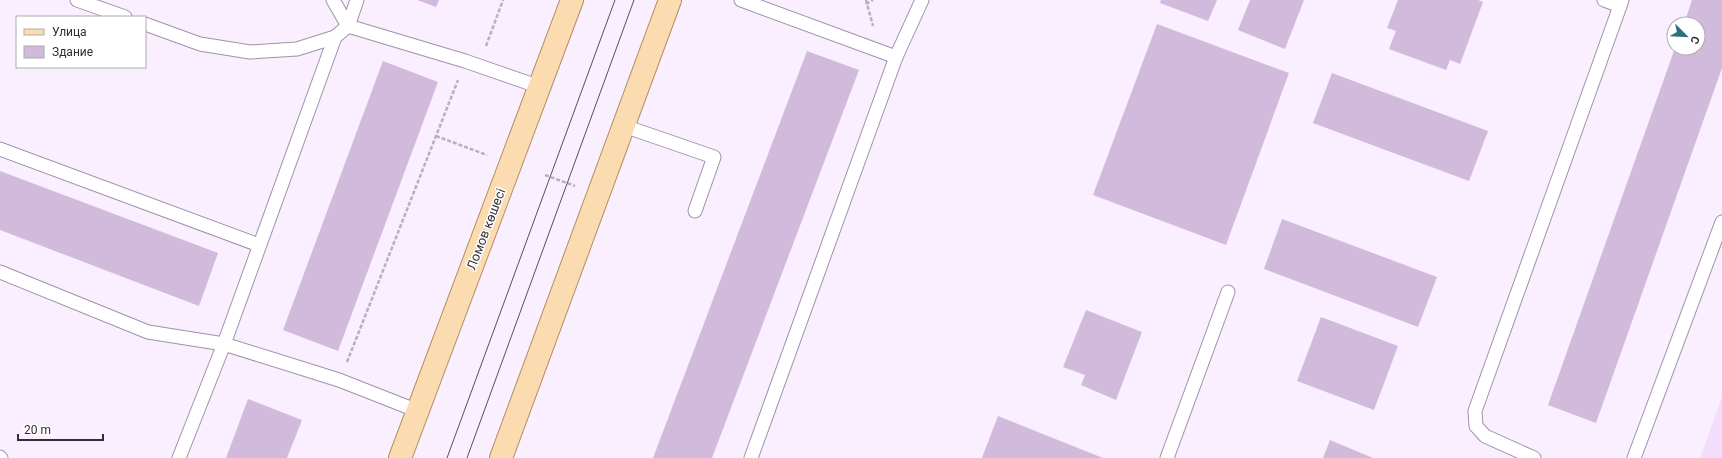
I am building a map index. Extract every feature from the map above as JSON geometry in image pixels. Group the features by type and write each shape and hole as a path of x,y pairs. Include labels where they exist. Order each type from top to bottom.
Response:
{"main road":[{"name":"Ломов көшесі","path":"400,458 572,0"},
{"path":"501,458 670,0"}],"lane":[{"path":"77,0 122,16"},
{"path":"333,0 348,26 465,61 540,87"},
{"path":"146,24 200,44 250,52 297,49 335,37 348,26 357,0"},
{"path":"741,0 896,57"},
{"path":"750,458 896,57 922,0"},
{"path":"1534,458 1519,455 1485,436 1476,426 1475,411 1621,3 1604,0"},
{"path":"179,458 224,344 335,37"},
{"path":"624,126 714,157 695,211"},
{"path":"0,149 259,245"},
{"path":"1634,458 1722,222"},
{"path":"0,272 148,332 224,344 339,380 418,411"},
{"path":"1167,458 1228,292"}],"path":[{"path":"479,66 503,0"},
{"path":"866,4 873,0"},
{"path":"339,380 465,61"},
{"path":"436,136 490,156"},
{"path":"545,175 578,187"}],"shaded area":[{"path":"1722,397 1722,458 1700,458"}],"building":[{"path":"417,0 439,0 436,7"},
{"path":"1161,0 1217,0 1208,21 1160,3"},
{"path":"1250,0 1304,0 1285,49 1238,30"},
{"path":"1398,0 1478,0 1483,2 1460,64 1450,60 1446,70 1389,49 1396,31 1387,28"},
{"path":"1692,0 1722,0 1722,68 1596,423 1548,405 1672,56 1706,56 1706,16 1687,16"},
{"path":"1157,24 1289,73 1226,245 1093,195"},
{"path":"807,51 859,70 712,458 653,458"},
{"path":"383,61 438,82 338,351 283,330"},
{"path":"1332,73 1488,131 1469,181 1313,123"},
{"path":"0,171 218,253 199,306 0,230"},
{"path":"1282,219 1437,277 1418,327 1264,269"},
{"path":"1086,310 1142,332 1116,400 1081,385 1085,375 1063,367"},
{"path":"1321,317 1398,346 1374,410 1297,381"},
{"path":"248,399 302,420 287,458 226,458"},
{"path":"998,416 1103,458 982,458"},
{"path":"1330,440 1373,458 1323,458"}],"tram line":[{"path":"447,458 615,0"},
{"path":"467,458 634,0"}]}
